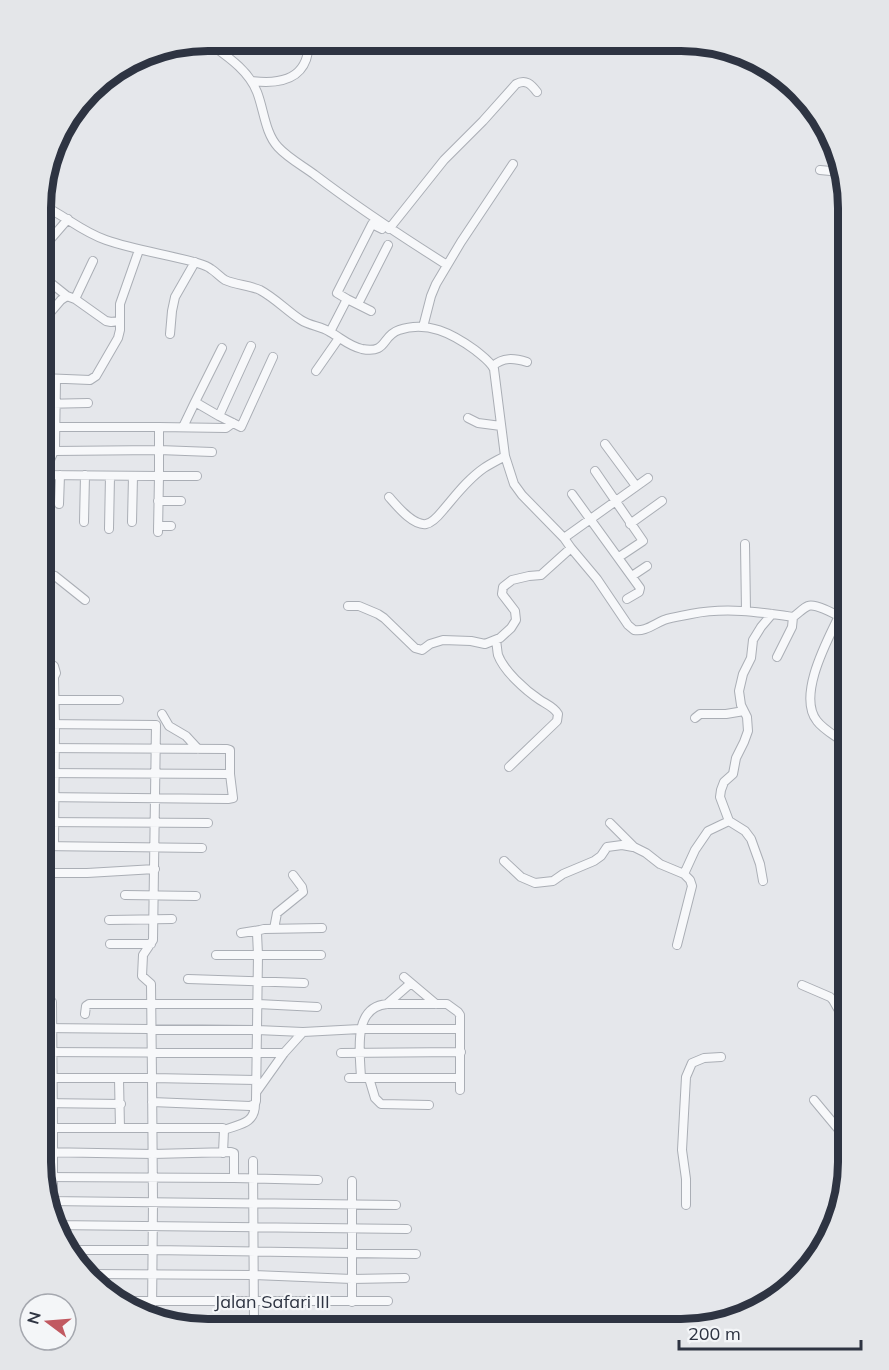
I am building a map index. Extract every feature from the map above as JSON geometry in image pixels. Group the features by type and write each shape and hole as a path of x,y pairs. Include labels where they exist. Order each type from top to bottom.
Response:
{"street":[{"path":"219,51 243,70 252,81 260,99 268,130 278,147 388,230 447,265"},
{"path":"252,81 268,83 294,76 301,70 307,59 307,51"},
{"path":"388,230 444,160 516,84 526,81 532,84 537,92"},
{"path":"423,327 430,296 447,265 513,164"},
{"path":"820,170 833,171"},
{"path":"51,210 91,234 139,250 209,267 228,281 261,291 303,321 330,332 355,347 371,350 381,347 388,337 399,330 423,327 449,333 465,343 493,366 505,456 514,484 564,538 634,630 643,630 666,620 692,614 721,610 793,617 812,605 838,616"},
{"path":"51,239 68,219"},
{"path":"371,312 337,293 372,224 388,230"},
{"path":"358,304 388,245"},
{"path":"51,379 90,380 96,376 118,338 120,304 139,250"},
{"path":"51,312 61,300 71,298 93,261"},
{"path":"170,334 174,299 195,262"},
{"path":"51,283 106,321 120,321"},
{"path":"330,332 347,299"},
{"path":"316,371 339,338"},
{"path":"219,416 251,346"},
{"path":"183,427 222,348"},
{"path":"195,402 241,427 273,357"},
{"path":"493,366 505,360 514,359 527,362"},
{"path":"51,458 56,447 56,379"},
{"path":"51,404 87,403"},
{"path":"468,418 478,423 501,426"},
{"path":"51,427 226,428 233,423"},
{"path":"159,427 158,529 171,526"},
{"path":"605,444 636,486"},
{"path":"51,451 212,452"},
{"path":"389,497 407,516 418,522 429,523 472,478 505,456"},
{"path":"595,471 642,542 619,557"},
{"path":"51,475 197,476"},
{"path":"59,504 60,475"},
{"path":"84,475 84,522"},
{"path":"109,529 110,476"},
{"path":"132,522 133,476"},
{"path":"564,538 648,478"},
{"path":"572,494 641,590 627,599"},
{"path":"158,501 181,501"},
{"path":"630,524 662,501"},
{"path":"745,544 746,611"},
{"path":"348,606 358,606 384,618 415,648 420,650 443,640 485,644 496,641 511,628 516,620 515,611 502,594 503,587 512,580 541,575 571,548"},
{"path":"632,576 647,566"},
{"path":"51,575 85,600"},
{"path":"763,881 751,839 745,831 729,821 720,797 724,782 733,774 736,758 746,737 748,724 741,705 739,690 751,658 753,640 772,614"},
{"path":"777,657 792,627 793,617"},
{"path":"838,618 812,678 810,703 816,721 838,738"},
{"path":"496,641 498,654 504,665 520,684 557,711 558,718 509,767"},
{"path":"51,664 56,673 54,676 54,846 202,848"},
{"path":"51,700 119,700"},
{"path":"695,718 700,714 744,711"},
{"path":"162,714 169,726 189,738 198,749"},
{"path":"51,724 156,725 153,940 143,955 142,976 151,984 152,1003 152,1308"},
{"path":"51,748 230,750 233,798 54,797"},
{"path":"51,773 230,774"},
{"path":"684,874 695,850 708,831 729,821"},
{"path":"51,822 208,823"},
{"path":"610,823 634,847"},
{"path":"504,861 521,878 535,883 553,881 563,874 594,861 608,848 622,845 634,847 660,864 684,874 690,880 692,886 677,945"},
{"path":"51,873 155,869"},
{"path":"274,930 277,913 303,892 292,875"},
{"path":"125,895 196,896"},
{"path":"109,920 172,919"},
{"path":"241,933 260,930 322,928"},
{"path":"53,1128 223,1128 224,1130 248,1121 255,1109 258,1004 257,933 260,930"},
{"path":"110,944 151,944"},
{"path":"216,955 321,955"},
{"path":"188,979 304,983"},
{"path":"387,1004 408,980 436,1004"},
{"path":"801,985 830,997 838,1008"},
{"path":"51,1002 52,1184"},
{"path":"85,1014 86,1006 89,1004 258,1004 318,1007"},
{"path":"429,1105 381,1104 375,1098 365,1078 360,1054 360,1029 363,1020 378,1004 447,1004 458,1012 461,1052 460,1090"},
{"path":"52,1028 303,1032 360,1029 460,1029"},
{"path":"256,1091 303,1032"},
{"path":"53,1052 284,1053"},
{"path":"341,1053 461,1052"},
{"path":"686,1205 686,1179 682,1150 686,1077 692,1063 704,1058 721,1057"},
{"path":"53,1078 256,1080"},
{"path":"119,1078 120,1128"},
{"path":"349,1078 460,1078"},
{"path":"814,1100 838,1129"},
{"path":"152,1102 249,1106 255,1104"},
{"path":"53,1103 121,1104"},
{"path":"223,1153 224,1130"},
{"path":"53,1152 234,1153 234,1178"},
{"path":"253,1161 254,1319"},
{"path":"53,1177 318,1180"},
{"path":"352,1181 352,1302"},
{"path":"56,1201 396,1205"},
{"path":"64,1224 407,1229"},
{"path":"79,1250 416,1254"},
{"path":"98,1274 405,1278"},
{"name":"Jalan Safari III","path":"136,1301 388,1301"}]}
